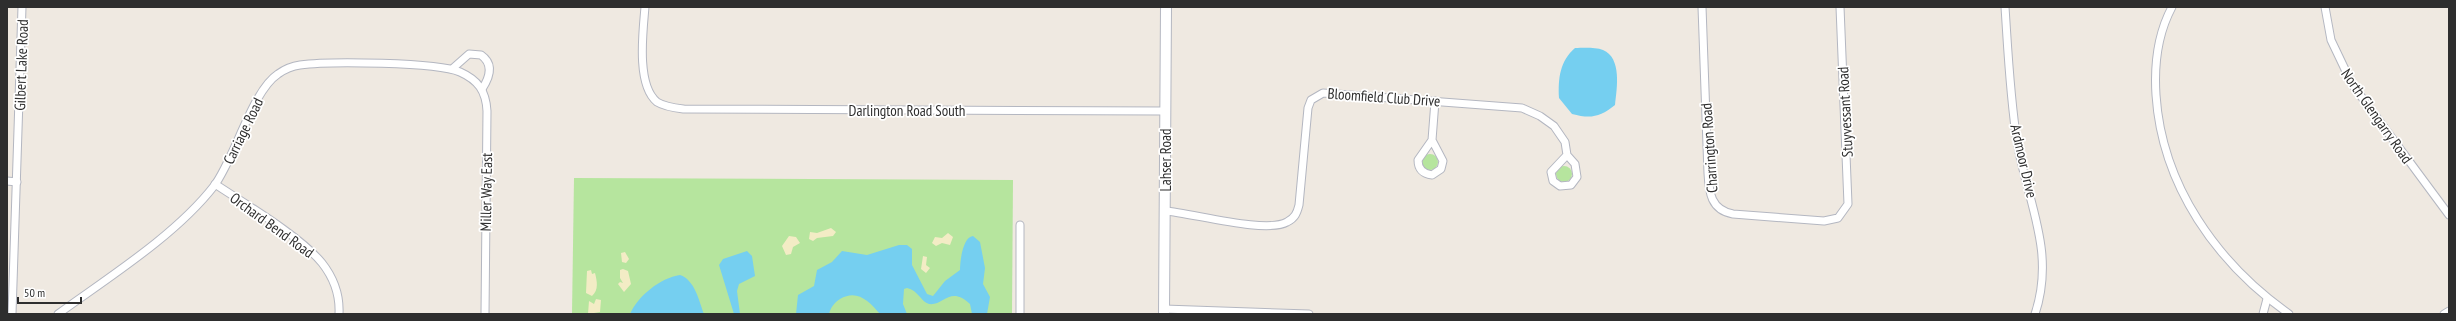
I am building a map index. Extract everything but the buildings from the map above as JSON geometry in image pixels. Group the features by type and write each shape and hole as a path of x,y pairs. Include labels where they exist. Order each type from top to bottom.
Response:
{"street":[{"name":"Gilbert Lake Road","path":"12,314 22,7"},
{"name":"Darlington Road South","path":"645,7 644,68 646,84 652,97 662,105 684,109 1165,111"},
{"name":"Lahser Road","path":"1164,311 1166,7"},
{"name":"Charrington Road","path":"1702,7 1709,190 1716,207 1733,214 1824,221 1832,220 1842,215"},
{"name":"Stuyvessant Road","path":"1840,7 1848,197 1848,204 1842,215"},
{"name":"Ardmoor Drive","path":"2005,7 2017,143 2043,247 2043,279 2034,314"},
{"path":"2172,7 2163,28 2155,64 2159,122 2171,166 2196,219 2221,251 2267,298 2289,314"},
{"name":"North Glengarry Road","path":"2325,7 2331,40 2352,84 2449,215"},
{"path":"452,69 469,54 481,55 488,61 490,69 482,89"},
{"name":"Carriage Road","path":"58,314 170,229 199,203 215,184 264,88 274,76 286,69 308,64 350,64 452,69 469,78 482,89"},
{"name":"Miller Way East","path":"482,89 486,94 487,111 485,314"},
{"name":"Bloomfield Club Drive","path":"1165,211 1256,224 1286,223 1297,214 1299,205 1308,108 1316,95 1329,93 1511,106 1531,111 1554,126 1565,142 1567,155 1575,164 1577,177 1571,185 1560,186 1553,182 1551,172 1567,155"},
{"path":"1432,140 1419,155 1418,165 1424,173 1432,175 1441,169 1443,161 1432,140 1436,100"},
{"path":"7,182 17,182"},
{"name":"Orchard Bend Road","path":"215,184 280,229 321,262 336,287 340,314"},
{"path":"1020,225 1020,314"},
{"path":"2263,314 2267,298"},
{"path":"1164,311 1309,314"},
{"path":"2444,314 2449,311"}],"green space":[{"path":"1430,154 1437,159 1438,162 1433,169 1430,170 1423,165 1422,162 1427,155"},
{"path":"1564,166 1571,171 1572,174 1567,181 1564,182 1557,177 1556,174 1561,167"},
{"path":"574,178 1013,180 1012,314 572,314"}],"sand":[{"path":"831,228 836,232 833,236 817,238 813,241 809,239 810,232 817,233"},
{"path":"948,233 953,237 950,245 942,243 936,246 932,243 935,237 942,238"},
{"path":"789,236 796,237 800,243 793,247 791,254 786,255 782,246"},
{"path":"625,252 629,259 626,263 622,262 621,253"},
{"path":"923,256 927,257 926,265 930,268 926,273 921,269"},
{"path":"623,269 628,271 631,284 624,292 618,284 620,282 623,283 620,278 620,270"},
{"path":"591,270 592,274 595,273 597,282 596,291 592,296 586,293 587,271"},
{"path":"596,299 601,300 600,312 588,314 589,301 594,304"}],"water":[{"path":"1575,48 1593,48 1603,50 1609,54 1616,66 1617,90 1615,105 1605,112 1595,116 1590,117 1572,114 1559,98 1561,70 1566,58"},
{"path":"973,236 980,242 985,268 983,284 990,297 987,314 972,314 970,304 957,296 952,296 934,304 929,304 926,303 914,291 907,288 904,289 903,304 907,314 880,314 867,301 852,295 840,299 833,305 829,314 796,314 798,295 814,286 817,270 832,262 842,251 867,255 899,245 907,245 912,249 912,265 927,294 933,296 945,281 960,270 961,255 964,245 970,237"},
{"path":"747,251 752,256 755,276 739,284 737,291 740,314 734,314 719,265 723,259"},
{"path":"680,275 689,281 693,286 704,314 630,314 638,301 650,289 665,280"}]}
